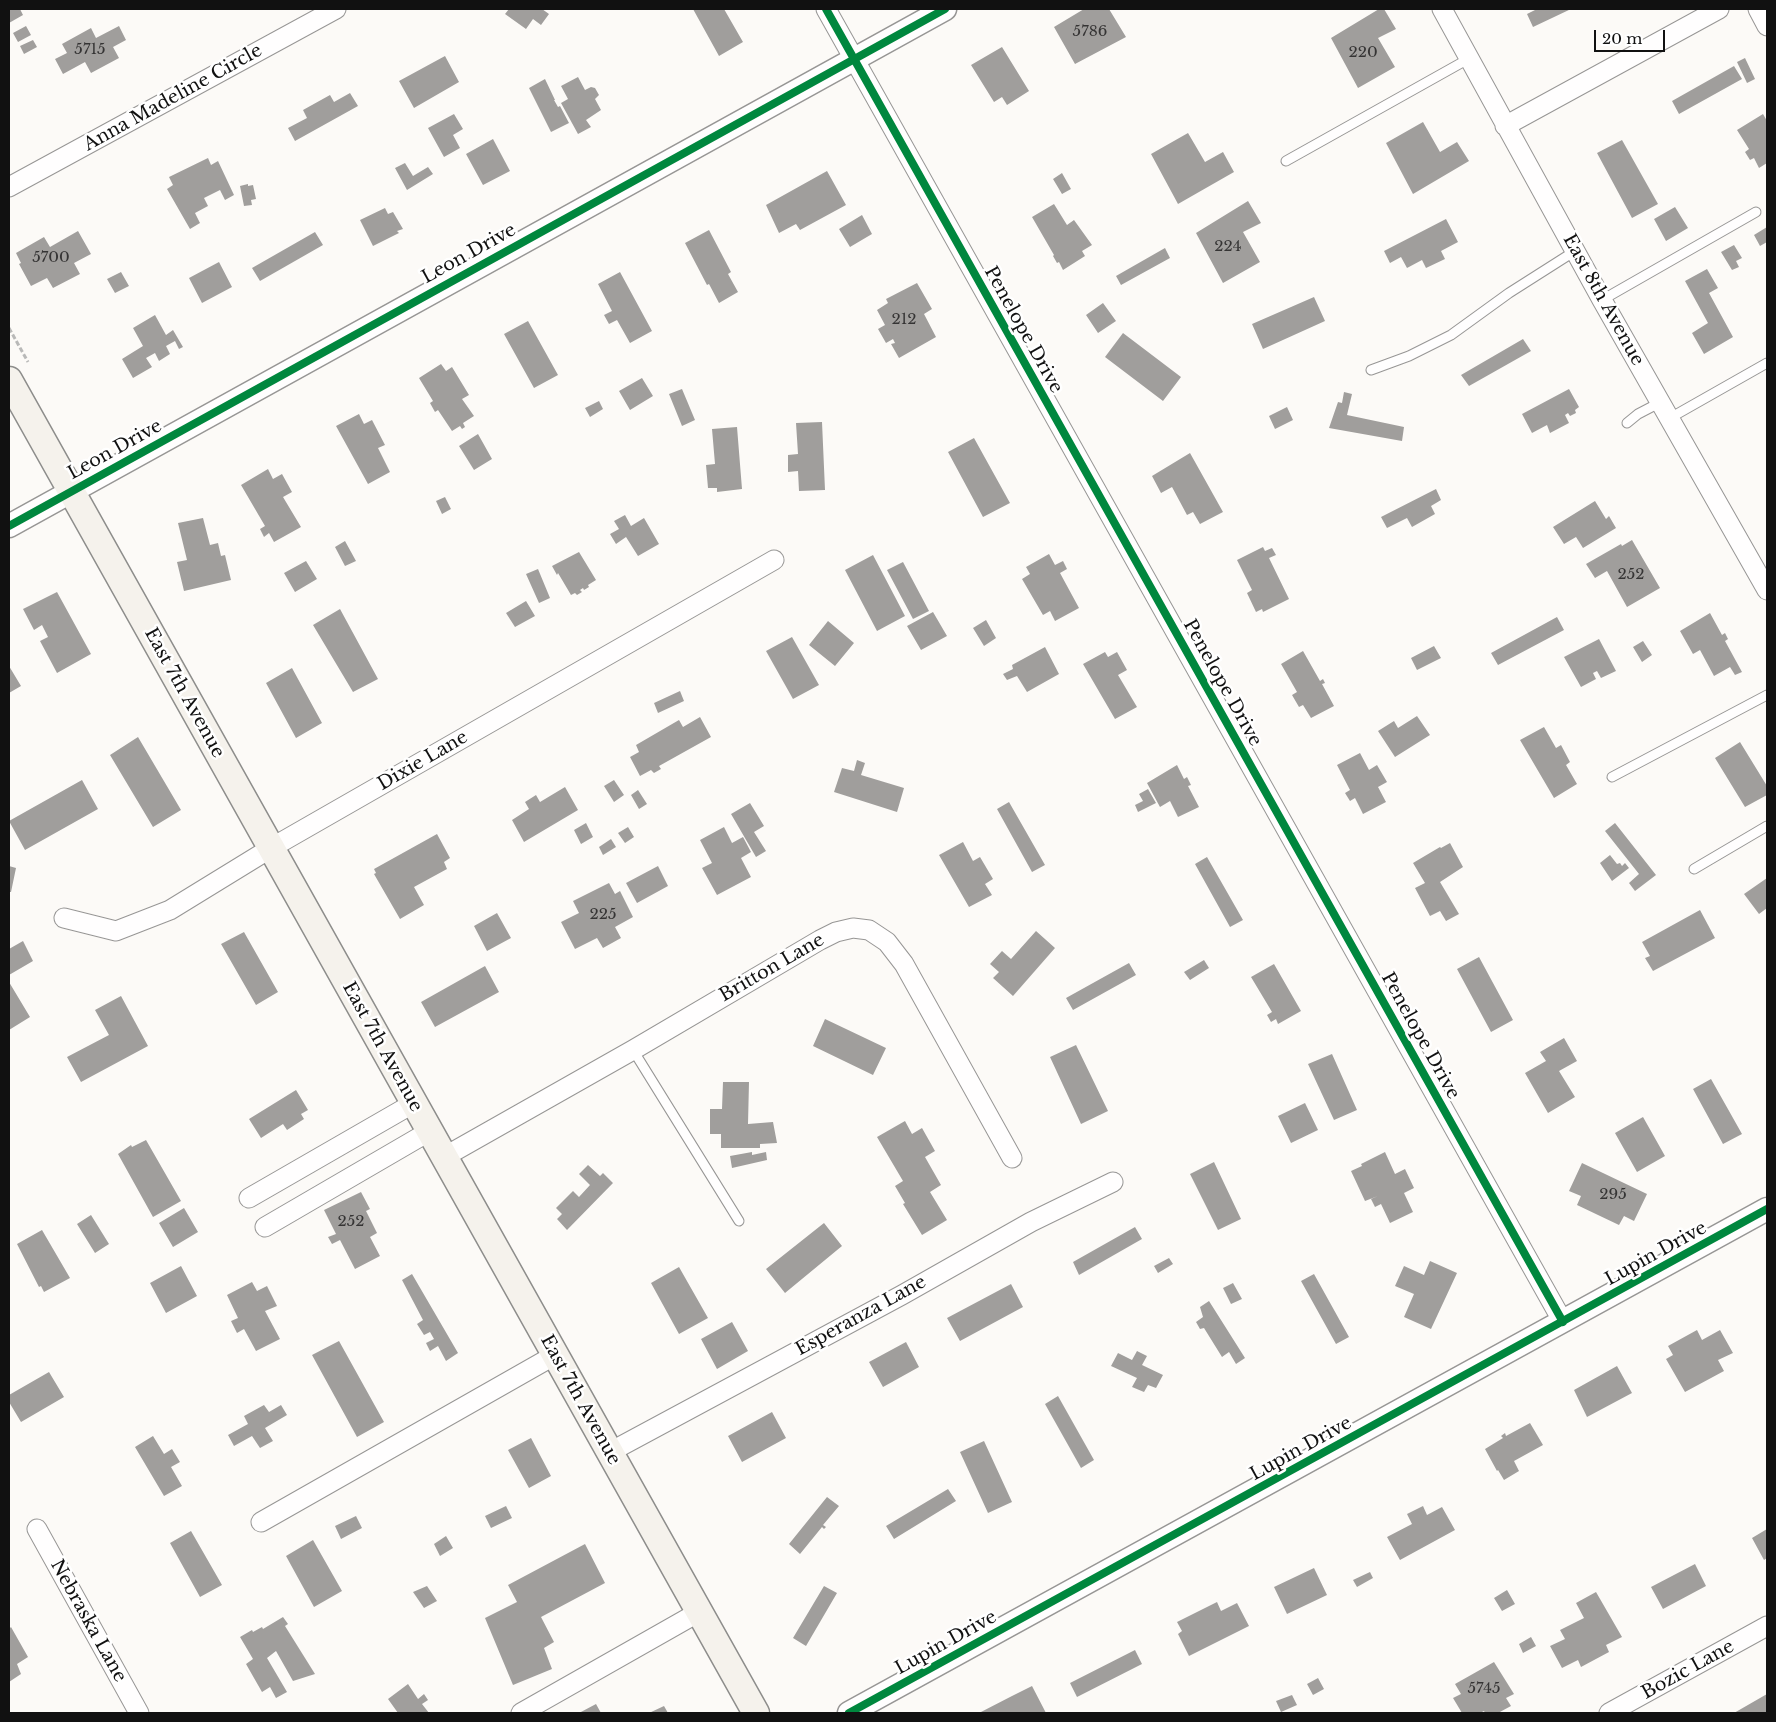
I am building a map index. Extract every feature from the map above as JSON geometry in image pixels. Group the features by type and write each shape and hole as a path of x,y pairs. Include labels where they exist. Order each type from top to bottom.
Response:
{"main road":[{"name":"East 7th Avenue","path":"9,380 756,1713"}],"street":[{"name":"Anna Madeline Circle","path":"9,187 336,9"},
{"name":"Penelope Drive","path":"826,9 1563,1322"},
{"name":"Leon Drive","path":"9,526 945,9"},
{"name":"East 8th Avenue","path":"1442,9 1602,300 1767,590"},
{"path":"1506,126 1719,9"},
{"path":"1758,9 1767,26"},
{"name":"Dixie Lane","path":"64,918 116,931 170,910 271,848 774,560"},
{"name":"Britton Lane","path":"444,1157 836,932 853,928 869,930 886,942 904,964 1012,1158"},
{"path":"248,1198 414,1103"},
{"path":"265,1227 430,1131"},
{"name":"Esperanza Lane","path":"610,1452 1031,1222 1112,1182"},
{"name":"Lupin Drive","path":"849,1713 1767,1209"},
{"path":"261,1522 555,1355"},
{"name":"Nebraska Lane","path":"37,1529 139,1713"},
{"path":"521,1713 699,1612"},
{"name":"Bozic Lane","path":"1609,1713 1767,1626"}],"lane":[{"path":"1286,161 1470,58"},
{"path":"1602,300 1756,212"},
{"path":"1371,370 1409,356 1451,335 1509,292 1575,251"},
{"path":"1627,423 1638,414 1665,410 1767,363"},
{"path":"1612,777 1767,695"},
{"path":"1694,869 1767,826"},
{"path":"633,1050 739,1221"}],"building":[{"path":"9,9 20,9 23,15 9,23"},
{"path":"509,9 542,9 549,14 541,25 533,19 526,29 505,14"},
{"path":"693,9 724,9 743,42 719,56"},
{"path":"1084,9 1109,9 1126,37 1075,64 1054,27"},
{"path":"1379,9 1384,9 1396,29 1378,38 1395,67 1358,88 1331,38"},
{"path":"1537,9 1571,9 1533,27 1527,14"},
{"path":"26,26 31,35 18,42 13,33"},
{"path":"119,26 126,40 113,47 119,58 91,73 85,62 63,74 55,59 67,53 62,44 91,28 96,38"},
{"path":"33,40 37,47 24,54 20,46"},
{"path":"1002,47 1029,91 1007,105 1002,97 994,102 971,65"},
{"path":"445,56 459,82 414,108 399,81"},
{"path":"1745,58 1755,79 1747,83 1737,62"},
{"path":"1734,66 1742,79 1679,114 1672,101"},
{"path":"578,77 585,90 591,87 595,88 599,95 595,99 601,110 586,120 591,127 578,134 561,103 568,99 561,86"},
{"path":"545,79 554,100 558,107 560,106 569,123 551,132 529,88"},
{"path":"350,93 358,106 295,141 288,128 307,118 303,110 330,95 334,102"},
{"path":"454,114 463,129 453,135 460,148 444,157 428,128"},
{"path":"1763,114 1767,121 1767,163 1759,168 1754,158 1750,160 1745,152 1749,149 1737,130"},
{"path":"1423,122 1440,152 1457,142 1469,161 1413,194 1386,143"},
{"path":"1188,133 1205,162 1223,152 1234,172 1178,204 1151,154"},
{"path":"493,139 510,171 483,185 466,154"},
{"path":"1622,140 1658,204 1632,218 1597,153"},
{"path":"208,158 211,165 218,161 234,195 225,200 220,190 204,198 208,206 195,213 200,223 190,229 167,189 173,185 169,177"},
{"path":"405,163 413,176 428,167 433,174 407,190 395,168"},
{"path":"827,171 846,205 800,230 796,224 779,233 766,205"},
{"path":"1062,173 1071,189 1062,194 1053,179"},
{"path":"248,184 248,186 253,185 256,199 251,200 252,205 244,206 240,186"},
{"path":"1248,201 1261,223 1243,232 1260,262 1223,283 1196,233"},
{"path":"1054,204 1067,225 1074,220 1092,245 1082,251 1085,256 1063,270 1059,262 1057,263 1032,217"},
{"path":"1675,207 1688,228 1666,241 1654,219"},
{"path":"385,208 388,214 393,212 403,229 397,231 399,233 373,246 360,220"},
{"path":"862,215 872,234 850,247 839,229"},
{"path":"1446,219 1458,242 1441,251 1445,259 1426,268 1422,260 1407,268 1401,257 1390,263 1384,251"},
{"path":"1767,227 1767,242 1760,246 1754,235"},
{"path":"709,230 731,272 728,274 738,292 719,303 709,284 707,285 685,243"},
{"path":"78,231 91,254 74,263 80,274 53,288 47,278 31,286 19,264 21,263 16,253 44,237 50,247"},
{"path":"315,232 323,245 260,281 252,268"},
{"path":"1734,245 1742,258 1736,261 1739,267 1732,270 1721,252"},
{"path":"1165,248 1170,258 1121,285 1116,276"},
{"path":"219,262 232,287 202,303 189,278"},
{"path":"1707,269 1718,288 1709,293 1733,337 1704,354 1692,333 1708,323 1685,281"},
{"path":"121,272 129,286 115,293 107,279"},
{"path":"620,272 652,331 630,343 617,320 609,324 604,315 612,311 598,284"},
{"path":"917,283 932,309 924,314 936,337 899,358 891,344 895,343 893,339 886,343 878,329 885,325 877,310 888,303 886,299"},
{"path":"1314,297 1325,321 1263,349 1252,324"},
{"path":"1103,303 1116,321 1098,333 1086,315"},
{"path":"155,315 166,335 173,330 183,347 179,349 175,341 166,346 170,354 159,361 155,353 146,358 152,367 133,378 122,359 143,346 133,328"},
{"path":"528,321 558,375 534,388 504,334"},
{"path":"1123,333 1181,377 1163,401 1105,357"},
{"path":"1523,339 1531,351 1469,386 1461,375"},
{"path":"441,364 446,371 452,367 469,395 462,399 474,416 463,423 465,427 462,429 460,426 452,431 438,410 435,412 430,403 433,401 419,378"},
{"path":"642,378 653,396 630,410 619,391"},
{"path":"682,389 695,420 682,426 669,394"},
{"path":"1569,389 1579,407 1575,410 1576,413 1570,416 1568,413 1565,415 1569,423 1550,433 1547,425 1532,433 1522,414"},
{"path":"1344,392 1352,394 1347,415 1404,427 1402,441 1329,428 1338,402 1342,403"},
{"path":"599,401 603,409 590,417 585,408"},
{"path":"1287,407 1293,420 1275,429 1269,416"},
{"path":"359,414 364,424 372,420 385,445 378,448 390,472 368,484 336,426"},
{"path":"822,422 825,490 799,491 798,471 788,472 788,455 798,454 796,423"},
{"path":"737,427 742,489 717,492 717,488 708,488 706,465 715,464 712,429"},
{"path":"478,434 492,459 474,470 459,446"},
{"path":"974,438 1010,503 983,517 948,452"},
{"path":"1190,453 1223,512 1200,524 1193,512 1187,515 1172,487 1161,493 1152,476"},
{"path":"268,469 273,479 282,474 292,492 283,497 301,527 274,542 269,533 264,537 260,529 265,526 241,485"},
{"path":"1436,489 1441,500 1431,506 1435,514 1412,527 1407,518 1387,528 1381,517"},
{"path":"445,497 451,509 442,514 436,501"},
{"path":"1595,501 1606,519 1609,516 1616,528 1583,548 1576,537 1564,544 1553,527"},
{"path":"625,515 631,526 644,518 659,544 638,556 626,537 616,544 610,534 619,529 614,521"},
{"path":"203,518 210,545 218,543 221,556 225,555 231,580 184,591 177,562 187,560 178,523"},
{"path":"1632,540 1660,588 1627,607 1607,571 1595,578 1586,564 1621,544 1622,546"},
{"path":"345,541 356,561 345,566 335,547"},
{"path":"1263,547 1265,551 1272,548 1276,555 1269,558 1289,599 1263,612 1262,609 1256,612 1247,593 1252,590 1237,560"},
{"path":"579,552 596,580 588,585 589,587 580,590 582,592 577,595 575,593 571,595 552,566"},
{"path":"1049,554 1055,565 1063,561 1067,569 1060,573 1079,608 1055,621 1050,611 1043,615 1022,579 1030,574 1026,567"},
{"path":"873,555 905,616 877,631 845,570"},
{"path":"306,561 317,579 295,592 284,573"},
{"path":"903,562 929,611 913,619 887,570"},
{"path":"538,569 550,598 539,603 526,574"},
{"path":"57,592 91,654 57,673 40,641 48,637 42,625 34,630 23,609"},
{"path":"526,601 535,616 515,627 506,613"},
{"path":"340,609 378,679 353,692 313,625"},
{"path":"933,612 947,636 921,650 907,626"},
{"path":"1710,613 1722,635 1725,633 1728,639 1725,641 1742,672 1735,675 1730,667 1714,676 1700,650 1693,654 1680,631"},
{"path":"1557,617 1564,630 1498,665 1491,653"},
{"path":"986,620 996,638 984,646 973,628"},
{"path":"828,621 854,643 835,666 809,645"},
{"path":"792,637 819,685 793,699 766,651"},
{"path":"1599,639 1616,671 1601,678 1597,671 1593,673 1596,679 1581,687 1564,657"},
{"path":"1643,641 1652,655 1642,662 1633,647"},
{"path":"1434,646 1441,658 1417,670 1411,658"},
{"path":"1045,647 1059,674 1027,692 1017,676 1007,680 1003,674 1013,669 1012,665"},
{"path":"1303,651 1320,681 1323,679 1325,683 1322,684 1334,706 1311,718 1303,705 1299,707 1292,695 1297,692 1281,664"},
{"path":"1105,652 1108,657 1117,652 1127,670 1118,675 1137,707 1115,719 1083,664"},
{"path":"9,666 21,686 9,693"},
{"path":"292,668 322,723 296,738 266,683"},
{"path":"680,691 684,701 658,713 654,703"},
{"path":"1417,716 1430,735 1395,757 1378,731 1394,721 1398,728"},
{"path":"700,717 711,737 659,766 661,769 654,773 651,770 640,776 630,757 639,752 636,745 679,720 683,727"},
{"path":"1544,727 1556,748 1561,745 1570,762 1566,765 1577,784 1554,798 1520,740"},
{"path":"138,737 181,810 153,827 110,755"},
{"path":"1740,742 1767,786 1767,795 1745,807 1715,758"},
{"path":"1360,753 1369,770 1377,765 1387,782 1378,787 1386,802 1363,814 1355,798 1350,801 1345,793 1350,790 1337,765"},
{"path":"857,760 865,763 861,775 904,788 897,812 834,792 842,768 854,771"},
{"path":"1177,765 1184,779 1187,777 1191,785 1188,786 1199,807 1178,817 1170,801 1160,807 1147,783"},
{"path":"82,780 98,809 25,850 9,821"},
{"path":"614,780 624,795 614,802 604,786"},
{"path":"565,787 578,810 524,842 512,820 529,809 525,802 536,795 540,802"},
{"path":"1148,789 1156,803 1138,812 1135,805 1143,801 1139,794"},
{"path":"638,790 647,804 639,809 631,795"},
{"path":"1009,802 1045,865 1032,872 997,809"},
{"path":"750,803 764,826 754,832 766,851 756,857 731,814"},
{"path":"586,823 593,837 581,844 574,830"},
{"path":"1615,823 1656,875 1635,891 1629,883 1639,874 1605,831"},
{"path":"628,827 634,837 625,843 618,833"},
{"path":"724,827 732,843 743,837 751,852 741,858 751,877 717,895 702,868 712,863 700,840"},
{"path":"437,834 450,858 444,862 447,869 414,887 424,905 400,919 374,874 376,873 374,869"},
{"path":"611,839 616,847 603,855 599,847"},
{"path":"963,842 973,861 980,857 993,879 985,884 992,895 969,907 939,855"},
{"path":"1450,843 1463,867 1440,882 1459,914 1446,921 1440,911 1430,916 1415,888 1425,883 1413,863"},
{"path":"1610,855 1617,864 1620,863 1622,866 1625,863 1629,868 1612,881 1600,863"},
{"path":"1207,857 1243,920 1230,927 1195,864"},
{"path":"9,866 16,868 11,892 9,892"},
{"path":"658,866 668,886 637,903 626,883"},
{"path":"1767,878 1767,908 1759,914 1744,894"},
{"path":"609,883 615,894 620,891 633,917 615,927 621,938 603,948 597,938 575,949 561,922 579,913 573,901"},
{"path":"1700,910 1715,938 1653,971 1645,958 1650,956 1642,942"},
{"path":"497,913 511,938 487,951 474,926"},
{"path":"1036,931 1055,948 1013,996 993,978 999,972 990,964 1002,951 1011,959"},
{"path":"244,932 278,992 256,1005 221,944"},
{"path":"23,941 33,961 9,975 9,949"},
{"path":"1479,957 1513,1020 1491,1032 1457,969"},
{"path":"1204,960 1209,968 1190,980 1184,972"},
{"path":"1129,963 1136,975 1073,1010 1066,998"},
{"path":"1274,964 1301,1011 1278,1024 1276,1019 1271,1022 1267,1015 1272,1012 1251,977"},
{"path":"485,966 499,992 435,1027 421,1002"},
{"path":"9,982 30,1017 9,1030"},
{"path":"121,996 148,1046 81,1082 67,1057 109,1035 95,1010"},
{"path":"825,1019 886,1048 873,1075 813,1046"},
{"path":"1564,1038 1577,1061 1559,1071 1575,1097 1548,1113 1525,1073 1546,1061 1540,1052"},
{"path":"1076,1045 1108,1111 1081,1124 1050,1057"},
{"path":"1332,1054 1357,1110 1334,1120 1308,1064"},
{"path":"1711,1079 1742,1134 1723,1144 1693,1089"},
{"path":"723,1082 749,1082 748,1124 773,1122 777,1143 760,1144 760,1148 721,1148 721,1134 710,1134 710,1109 722,1109"},
{"path":"296,1090 308,1110 301,1114 304,1119 287,1130 283,1124 261,1138 249,1119"},
{"path":"1305,1103 1318,1130 1291,1143 1278,1116"},
{"path":"1643,1117 1665,1156 1637,1172 1615,1133"},
{"path":"905,1121 912,1134 922,1128 935,1151 925,1157 941,1185 930,1192 947,1220 922,1235 903,1204 905,1203 895,1186 903,1181 877,1137"},
{"path":"146,1140 181,1201 153,1217 118,1154 131,1145 132,1147"},
{"path":"752,1152 752,1155 766,1152 767,1160 732,1168 730,1156"},
{"path":"1385,1152 1395,1174 1405,1169 1414,1188 1404,1193 1413,1212 1390,1223 1381,1204 1375,1207 1371,1199 1378,1196 1365,1201 1351,1171"},
{"path":"1214,1162 1241,1219 1218,1230 1190,1174"},
{"path":"1582,1163 1647,1194 1634,1221 1624,1216 1619,1225 1577,1205 1581,1196 1569,1191"},
{"path":"588,1165 600,1176 603,1173 613,1183 567,1230 557,1219 562,1214 556,1208 573,1191 579,1197 590,1185 579,1174"},
{"path":"361,1192 370,1209 366,1211 377,1233 370,1237 380,1256 355,1269 340,1240 332,1244 328,1237 336,1234 324,1210"},
{"path":"184,1208 198,1232 173,1247 159,1223"},
{"path":"91,1215 109,1244 95,1253 77,1224"},
{"path":"824,1223 842,1246 785,1293 766,1269"},
{"path":"1135,1227 1142,1239 1079,1275 1073,1262"},
{"path":"42,1230 70,1278 44,1292 41,1286 39,1287 17,1244"},
{"path":"1169,1258 1173,1264 1158,1273 1154,1266"},
{"path":"1430,1261 1457,1273 1431,1329 1404,1317 1414,1294 1395,1286 1404,1266 1424,1275"},
{"path":"181,1266 197,1296 166,1313 150,1283"},
{"path":"679,1267 708,1318 679,1334 651,1283"},
{"path":"412,1274 458,1353 446,1361 438,1346 430,1351 426,1343 434,1339 430,1332 424,1335 417,1324 423,1320 402,1280"},
{"path":"1314,1274 1349,1337 1336,1344 1301,1281"},
{"path":"252,1282 257,1291 267,1286 277,1306 265,1311 280,1339 256,1351 244,1329 237,1333 231,1321 238,1318 227,1295"},
{"path":"1233,1283 1242,1299 1231,1304 1223,1288"},
{"path":"1011,1284 1023,1307 960,1341 947,1318"},
{"path":"1209,1301 1245,1358 1236,1364 1229,1352 1222,1357 1204,1328 1200,1329 1196,1322 1203,1317 1200,1307"},
{"path":"732,1322 748,1351 717,1369 701,1339"},
{"path":"1697,1330 1702,1340 1720,1330 1733,1353 1718,1360 1724,1371 1685,1392 1666,1359 1673,1355 1668,1346"},
{"path":"339,1341 384,1422 357,1437 312,1355"},
{"path":"906,1342 919,1367 883,1387 869,1362"},
{"path":"1137,1351 1147,1356 1142,1365 1163,1375 1156,1388 1148,1385 1144,1392 1132,1387 1137,1378 1111,1366 1118,1353 1132,1360"},
{"path":"1617,1366 1632,1393 1587,1417 1574,1390"},
{"path":"49,1372 64,1397 21,1422 9,1402 9,1395"},
{"path":"1058,1396 1094,1460 1081,1468 1045,1404"},
{"path":"264,1405 269,1412 281,1405 287,1415 265,1428 273,1441 260,1448 252,1436 234,1446 228,1435 248,1424 244,1416"},
{"path":"772,1412 786,1438 742,1462 728,1436"},
{"path":"1530,1423 1543,1445 1514,1461 1519,1471 1504,1480 1485,1449 1503,1438 1501,1436 1505,1433 1506,1436"},
{"path":"153,1436 164,1454 172,1449 180,1462 171,1467 182,1486 164,1496 135,1447"},
{"path":"531,1438 551,1476 529,1488 508,1450"},
{"path":"984,1441 1012,1502 988,1513 960,1452"},
{"path":"948,1489 956,1501 894,1539 886,1526"},
{"path":"827,1497 839,1506 823,1525 826,1527 824,1529 822,1527 800,1554 789,1544"},
{"path":"506,1506 512,1518 491,1528 485,1516"},
{"path":"1423,1506 1427,1515 1442,1507 1455,1530 1400,1560 1387,1537 1412,1524 1407,1514"},
{"path":"356,1516 362,1528 341,1539 335,1526"},
{"path":"1767,1529 1767,1558 1764,1560 1752,1538"},
{"path":"191,1531 222,1585 200,1597 170,1543"},
{"path":"446,1536 453,1548 440,1556 434,1544"},
{"path":"313,1540 342,1591 314,1607 286,1556"},
{"path":"585,1544 605,1583 541,1617 554,1642 544,1648 552,1669 513,1685 485,1618 517,1602 508,1585"},
{"path":"1695,1564 1706,1586 1663,1609 1651,1587"},
{"path":"1314,1568 1327,1595 1287,1614 1274,1587"},
{"path":"1370,1572 1373,1578 1357,1587 1353,1580"},
{"path":"427,1586 437,1601 424,1608 413,1592"},
{"path":"824,1586 837,1593 806,1646 793,1638"},
{"path":"1507,1590 1515,1604 1502,1611 1494,1598"},
{"path":"1596,1592 1622,1637 1606,1645 1609,1652 1581,1667 1578,1660 1562,1668 1550,1646 1565,1639 1560,1630 1584,1618 1576,1603"},
{"path":"1217,1602 1221,1611 1237,1603 1249,1626 1189,1656 1178,1634 1182,1631 1177,1622"},
{"path":"283,1617 288,1624 285,1626 315,1674 293,1681 276,1651 267,1658 287,1692 276,1698 270,1687 262,1692 246,1664 253,1659 240,1637 252,1630 253,1632 262,1627 263,1629"},
{"path":"11,1627 28,1657 17,1664 21,1674 9,1682 9,1629"},
{"path":"1531,1637 1536,1646 1523,1653 1519,1644"},
{"path":"1135,1650 1142,1664 1077,1697 1070,1683"},
{"path":"1494,1662 1514,1694 1506,1698 1511,1706 1498,1713 1485,1713 1484,1711 1480,1713 1462,1713 1453,1698 1461,1694 1455,1684"},
{"path":"1318,1678 1324,1689 1313,1695 1307,1684"},
{"path":"408,1684 418,1699 424,1694 428,1700 422,1704 429,1713 398,1713 388,1699"},
{"path":"1032,1686 1046,1713 979,1713 1012,1696"},
{"path":"1767,1694 1767,1713 1734,1713"},
{"path":"1292,1695 1297,1705 1281,1712 1276,1701"},
{"path":"596,1704 601,1713 579,1713"},
{"path":"664,1706 668,1713 649,1713"}],"cycle path":[{"path":"826,9 1563,1322"},
{"path":"9,526 945,9"},
{"path":"849,1713 1767,1209"}]}
